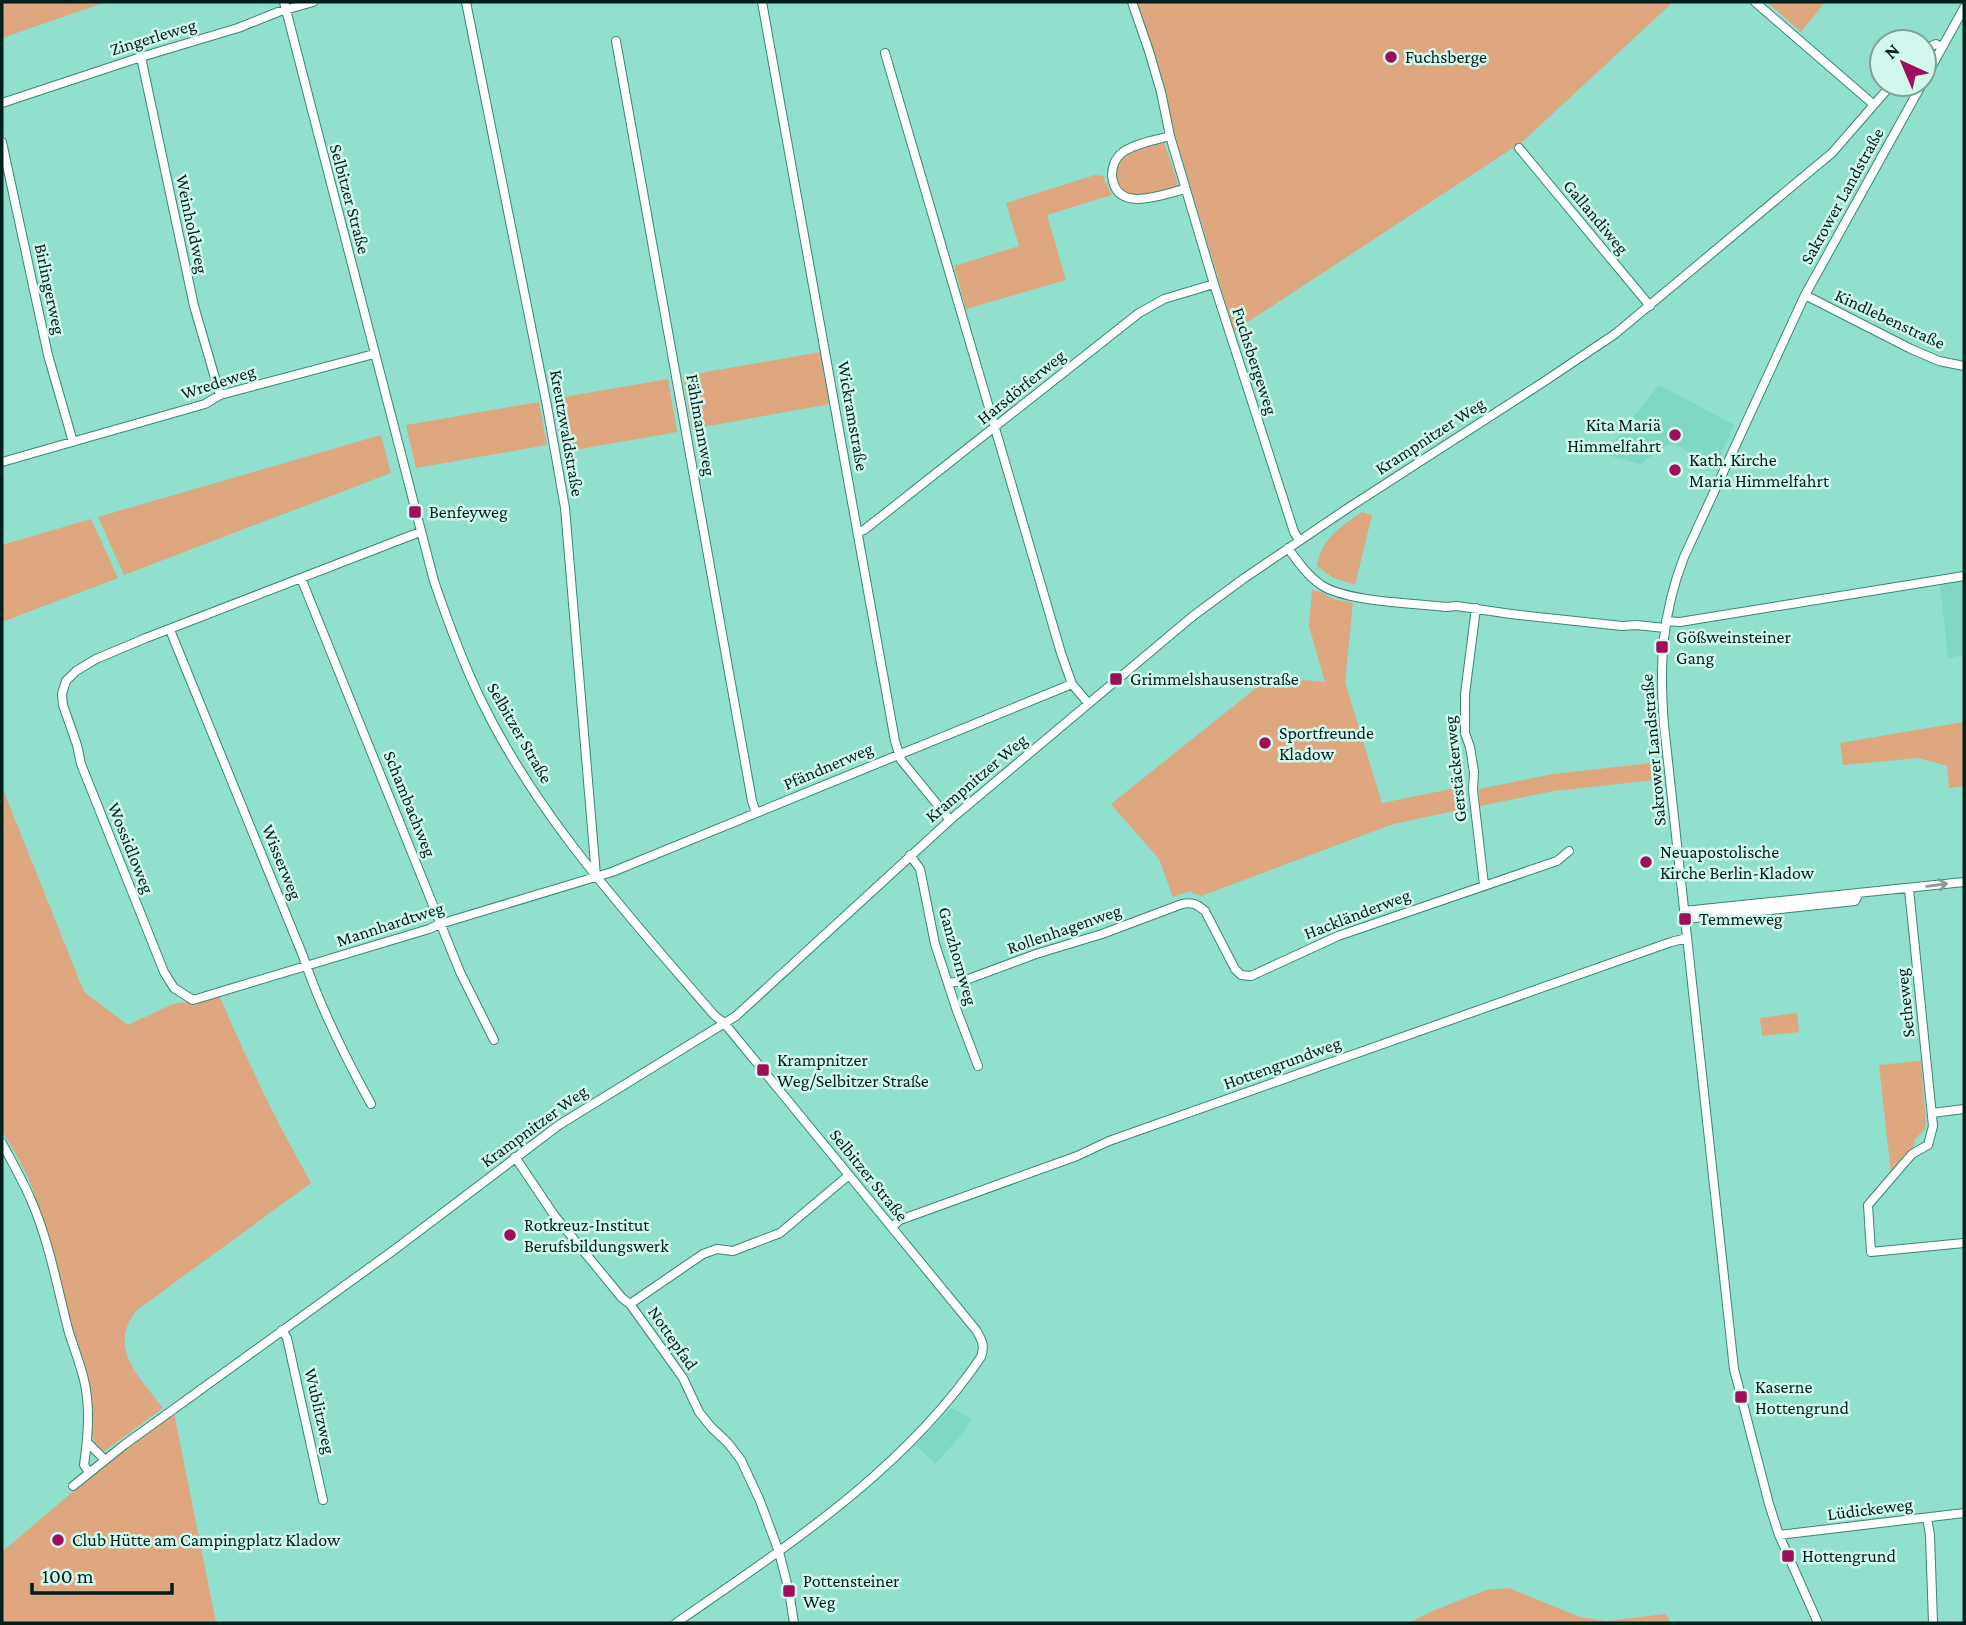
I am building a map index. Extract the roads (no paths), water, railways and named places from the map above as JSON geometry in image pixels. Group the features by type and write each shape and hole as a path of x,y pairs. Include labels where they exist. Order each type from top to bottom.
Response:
{"street":[{"name":"Zingerleweg","path":"2,103 238,28 285,6 313,2"},
{"name":"Kreutzwaldstraße","path":"466,2 565,508 596,876"},
{"name":"Wickramstraße","path":"762,2 898,754 950,820"},
{"name":"Fuchsbergeweg","path":"1132,2 1158,82 1170,135 1214,284 1294,532 1299,540"},
{"path":"1755,2 1873,104"},
{"name":"Selbitzer Straße","path":"285,6 434,582 481,701 544,807 596,876 714,1015 725,1024 983,1341 984,1348 977,1363 944,1404 890,1461 839,1507 779,1552"},
{"name":"Sakrower Landstraße","path":"1938,54 1963,13"},
{"name":"Fählmannweg","path":"616,41 750,792 756,813"},
{"path":"1938,45 1942,47"},
{"path":"885,52 1061,653 1072,684 1088,703"},
{"name":"Weinholdweg","path":"141,57 194,306 220,395"},
{"name":"Krampnitzer Weg","path":"73,1486 559,1125 736,1016 950,820 1202,609 1299,540 1615,334 1832,153 1879,98"},
{"name":"Sakrower Landstraße","path":"1818,1623 1779,1535 1734,1368 1660,669 1665,625 1684,557 1805,295 1914,98"},
{"path":"1170,135 1125,150 1114,164 1114,183 1118,191 1132,200 1185,189"},
{"name":"Birlingerweg","path":"2,142 48,355 73,442"},
{"name":"Gallandiweg","path":"1519,148 1650,306"},
{"name":"Harsdörferweg","path":"858,532 864,530 1139,313 1164,299 1214,284"},
{"name":"Kindlebenstraße","path":"1805,295 1910,349 1964,366"},
{"name":"Wredeweg","path":"2,462 205,404 220,395 374,354"},
{"path":"170,630 420,532"},
{"path":"1288,548 1306,572 1321,584 1341,594 1511,614 1665,625 1964,576"},
{"name":"Schambachweg","path":"301,578 460,972 494,1040"},
{"name":"Gerstäckerweg","path":"1476,608 1465,694 1465,733 1474,772 1473,790 1484,885"},
{"name":"Wossidloweg","path":"170,630 86,665 71,675 62,694 62,705 81,764 164,972 174,988 193,1000"},
{"name":"Wisserweg","path":"170,630 339,1042 371,1104"},
{"name":"Pfändnerweg","path":"596,876 1072,684"},
{"name":"Hackländerweg","path":"1190,902 1205,911 1236,969 1246,976 1264,971 1338,936 1557,861 1569,851"},
{"name":"Ganzhornweg","path":"910,855 920,869 935,944 978,1066"},
{"name":"Mannhardtweg","path":"193,1000 596,876"},
{"path":"1685,915 1964,882"},
{"name":"Setheweg","path":"1909,889 1933,1126 1928,1145 1912,1154 1868,1205 1871,1252 1964,1243"},
{"name":"Rollenhagenweg","path":"948,983 962,981 1035,954 1091,938 1190,902"},
{"name":"Hottengrundweg","path":"891,1227 900,1220 1077,1156 1110,1141 1687,938"},
{"path":"1932,1113 1964,1109"},
{"path":"2,1143 31,1200 84,1379 88,1398 84,1465 89,1472"},
{"name":"Nottepfad","path":"515,1157 572,1238 630,1304 683,1378 699,1412 741,1460 779,1552 794,1623"},
{"path":"630,1304 703,1254 717,1249 733,1251 780,1233 849,1175"},
{"name":"Wublitzweg","path":"282,1330 287,1338 323,1500"},
{"path":"87,1441 105,1460"},
{"name":"Lüdickeweg","path":"1779,1535 1964,1513"},
{"path":"1927,1518 1933,1623"},
{"path":"676,1623 779,1552"}],"place":[{"name":"Fuchsberge","path":"1391,57"},
{"name":"Kita Mariä Himmelfahrt","path":"1675,435"},
{"name":"Kath. Kirche Maria Himmelfahrt","path":"1675,470"},
{"name":"Benfeyweg","path":"415,512"},
{"name":"Gößweinsteiner Gang","path":"1662,647"},
{"name":"Grimmelshausenstraße","path":"1116,679"},
{"name":"Sportfreunde Kladow","path":"1265,743"},
{"name":"Neuapostolische Kirche Berlin-Kladow","path":"1646,862"},
{"name":"Temmeweg","path":"1685,919"},
{"name":"Krampnitzer Weg/Selbitzer Straße","path":"763,1070"},
{"name":"Rotkreuz-Institut Berufsbildungswerk","path":"510,1235"},
{"name":"Kaserne Hottengrund","path":"1741,1397"},
{"name":"Club Hütte am Campingplatz Kladow","path":"58,1540"},
{"name":"Hottengrund","path":"1788,1556"},
{"name":"Pottensteiner Weg","path":"789,1591"}]}
